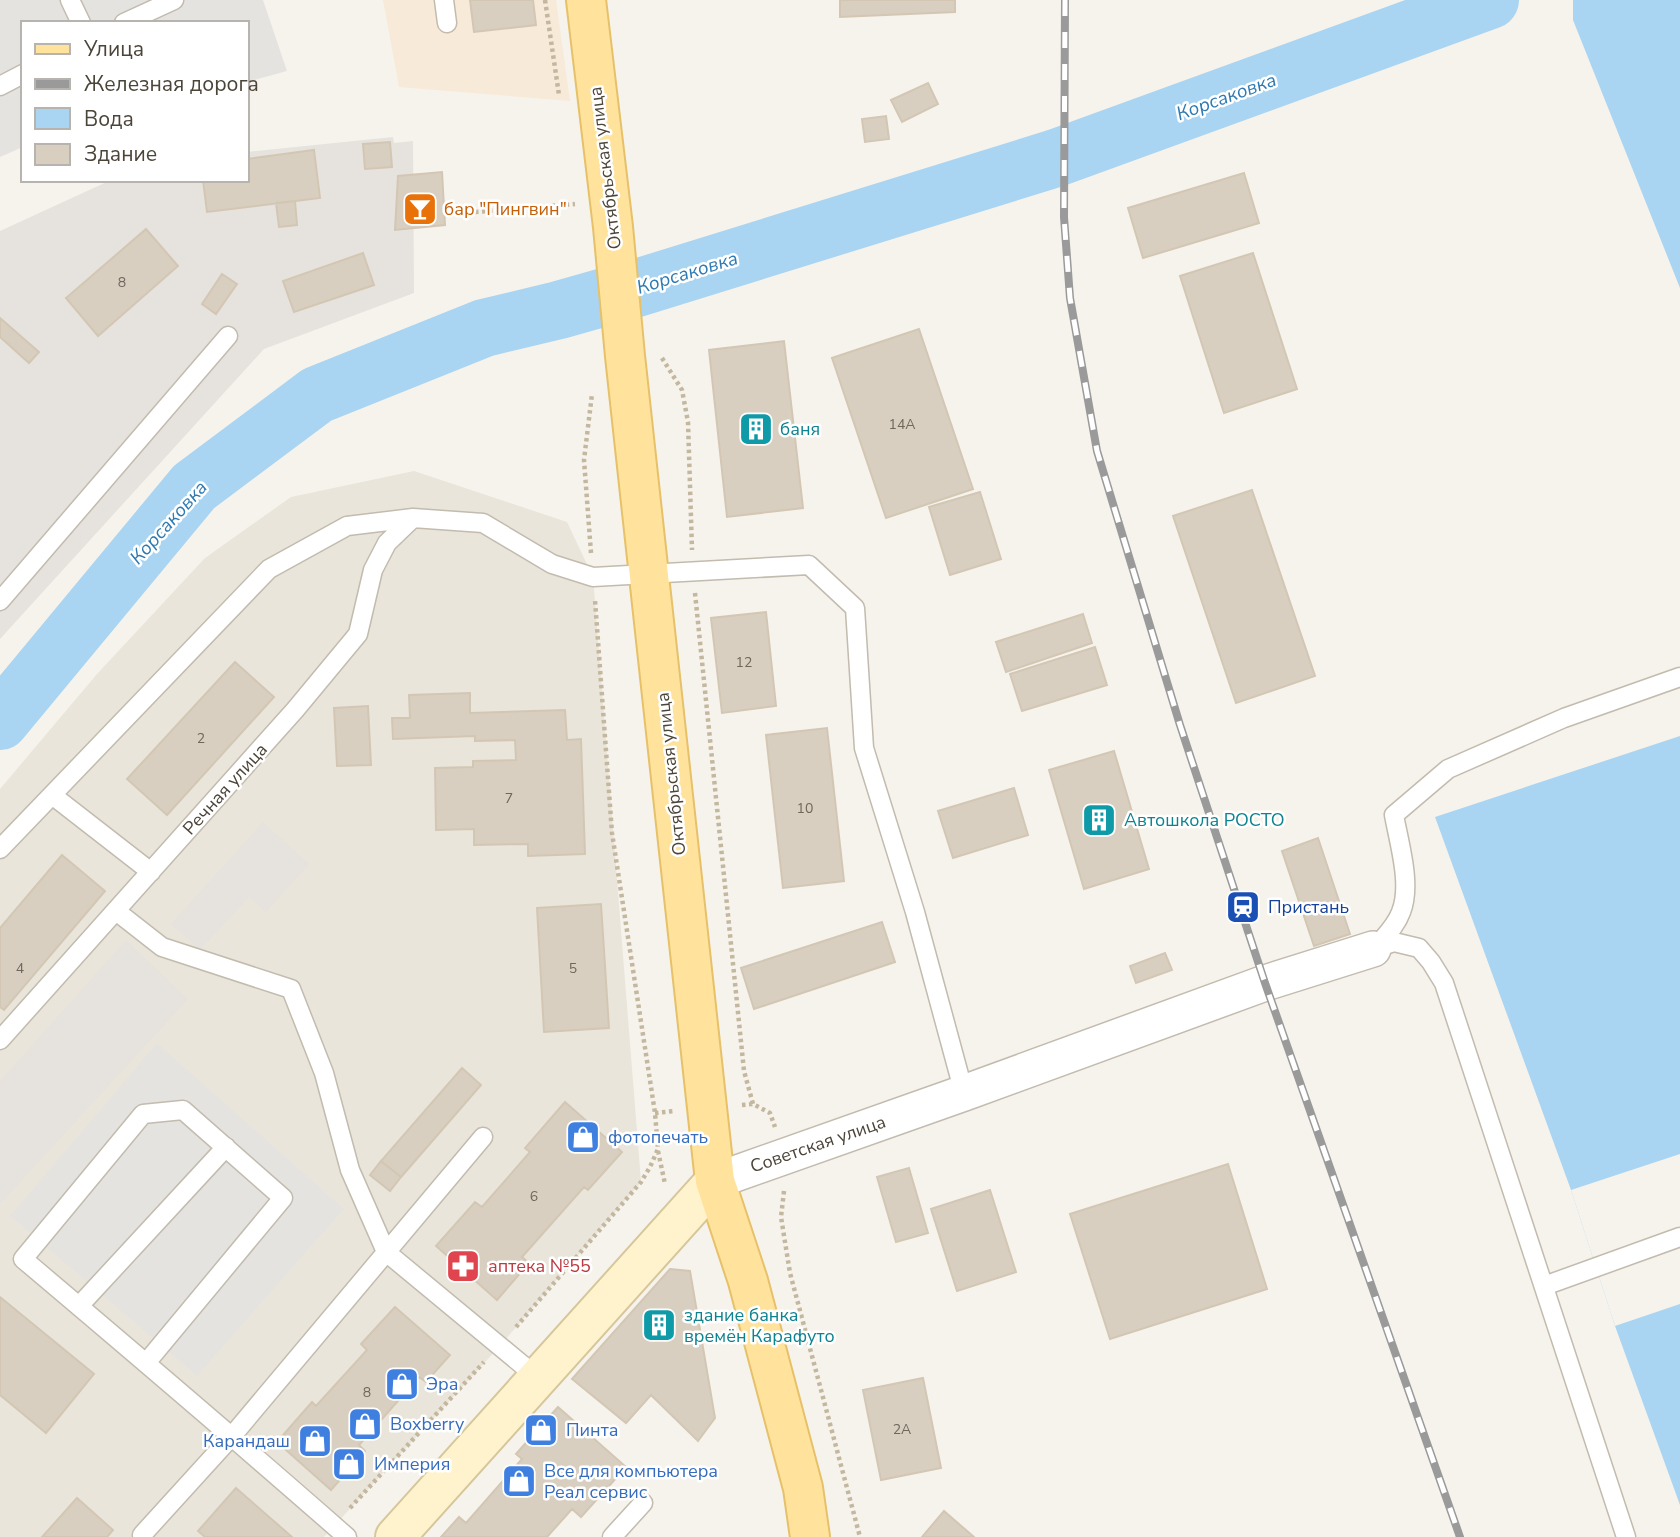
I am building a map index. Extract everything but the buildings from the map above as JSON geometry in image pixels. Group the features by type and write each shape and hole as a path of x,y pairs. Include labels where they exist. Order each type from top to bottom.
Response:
{"main road":[{"name":"Октябрьская улица","path":"586,0 613,227 641,353 649,573 715,1181 762,1333 803,1488 810,1537"}],"street":[{"name":"Советская улица","path":"395,1537 715,1181 1265,983 1373,949"}],"lane":[{"path":"70,0 80,21"},
{"path":"128,21 174,0"},
{"path":"444,0 447,23"},
{"path":"0,86 21,75"},
{"path":"0,601 229,336"},
{"path":"0,849 269,569 346,526 413,518 483,523 552,564 593,577 809,565 855,608 864,748 915,912 964,1093"},
{"name":"Речная улица","path":"0,1040 295,710 358,634 373,570 387,543 413,518"},
{"path":"1373,949 1390,932 1402,911 1406,884 1394,815 1448,769 1564,718 1680,677"},
{"path":"52,795 151,872"},
{"path":"116,911 162,947 291,989 324,1073 350,1170 386,1252 537,1377"},
{"path":"1373,949 1394,942 1419,948 1432,962 1444,983 1626,1537"},
{"path":"146,1363 283,1198 183,1110 143,1114 23,1259 347,1537"},
{"path":"142,1535 232,1436 482,1137"},
{"path":"79,1306 226,1147"},
{"path":"1544,1286 1680,1237"},
{"path":"612,1537 643,1503"}],"path":[{"path":"475,212 575,204"},
{"path":"641,353 682,390 688,422 693,570 744,1071 753,1104 770,1113"},
{"path":"592,393 584,460 612,833 653,1100 658,1149 641,1182"},
{"path":"789,1185 784,1190 781,1217 790,1273 859,1537"}],"shaded area":[{"path":"0,0 263,0 287,71 248,82 248,21 21,21 21,148 0,157"},
{"path":"383,0 556,0 570,101 399,87"},
{"path":"393,137 394,143 413,141 414,293 264,349 0,639 0,231 107,182 248,182 248,152"},
{"path":"414,471 567,522 593,577 641,1182 499,1347 324,1537 0,1537 0,789 97,674 205,558 291,497"},
{"path":"263,822 309,864 266,912 249,897 200,950 171,924"},
{"path":"126,940 188,999 0,1204 0,1081"},
{"path":"157,1043 344,1209 197,1376 10,1216"}],"water":[{"path":"1573,0 1680,0 1680,288 1573,20"},
{"path":"1680,736 1680,1505 1615,1326 1571,1190 1435,817"}],"pier":[{"path":"1680,1154 1680,1304 1615,1326 1571,1190"}],"waterway":[{"name":"Корсаковка","path":"0,721 194,487 317,395 484,328 640,287 1056,158 1490,0"}],"railway":[{"path":"1065,0 1064,217 1070,298 1097,451 1180,725 1265,983 1460,1537"}],"place":[{"name":"бар \"Пингвин\"","path":"420,209"},
{"name":"баня","path":"756,429"},
{"name":"Автошкола РОСТО","path":"1099,820"},
{"name":"Пристань","path":"1243,907"},
{"name":"фотопечать","path":"583,1137"},
{"name":"аптека №55","path":"463,1266"},
{"name":"здание банка времён Карафуто","path":"659,1325"},
{"name":"Эра","path":"402,1384"},
{"name":"Boxberry","path":"365,1424"},
{"name":"Пинта","path":"541,1430"},
{"name":"Карандаш","path":"315,1441"},
{"name":"Империя","path":"349,1464"},
{"name":"Все для компьютера Реал сервис","path":"519,1481"}]}
